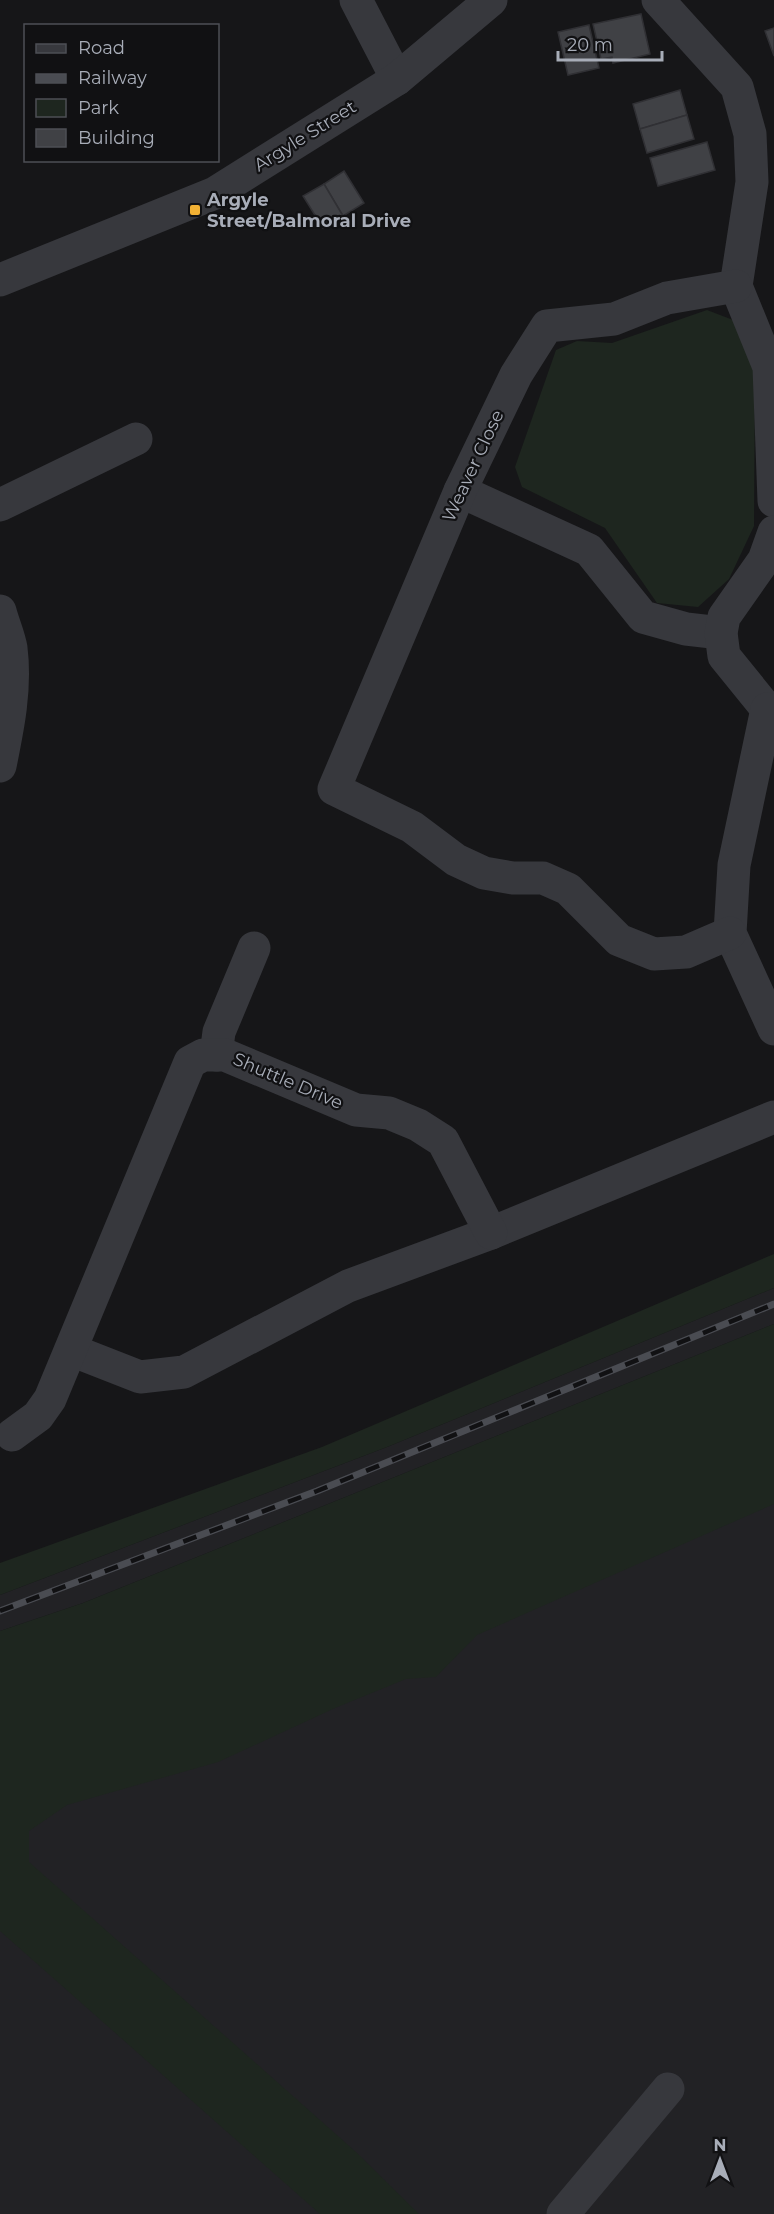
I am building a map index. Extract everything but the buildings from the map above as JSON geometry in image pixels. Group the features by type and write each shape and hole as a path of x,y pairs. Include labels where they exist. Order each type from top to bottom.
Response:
{"street":[{"path":"356,0 397,79"},
{"name":"Argyle Street","path":"0,280 215,193 397,79 490,0"},
{"path":"658,0 736,87 750,134 752,182 736,286 769,367 774,501"},
{"name":"Weaver Close","path":"730,933 686,952 654,954 619,940 568,889 543,878 513,878 484,873 456,860 412,827 334,789 460,491 516,375 547,326 614,319 667,298 736,286"},
{"path":"0,505 136,439"},
{"path":"460,491 590,550 643,617 686,629 721,633"},
{"path":"774,532 764,561 724,617 721,633 724,656 771,710 734,865 730,933 774,1029"},
{"path":"0,611 10,647 12,685 8,725 0,766"},
{"path":"216,1055 219,1032 254,948"},
{"name":"Shuttle Drive","path":"12,1435 38,1416 50,1399 190,1062 203,1055 225,1055 356,1110 389,1113 435,1135 443,1141 491,1233"},
{"path":"71,1350 141,1377 184,1372 348,1287 491,1233 774,1118"},
{"path":"563,2214 668,2089"}],"shaded area":[{"path":"774,1288 774,1324 83,1603 0,1631 0,1595 387,1447"},
{"path":"774,1440 774,2214 0,2214 0,1721"}],"green space":[{"path":"707,310 733,320 755,366 754,526 729,579 698,607 657,603 605,528 522,487 515,467 556,350 577,341 612,343"},
{"path":"774,1254 774,1288 387,1447 0,1595 0,1563 322,1447"},
{"path":"774,1324 774,1504 477,1635 436,1677 406,1679 335,1708 218,1762 67,1805 29,1831 29,1862 356,2152 419,2214 320,2214 0,1931 0,1631 83,1603"}],"railway":[{"path":"0,1611 317,1491 774,1304"}],"place":[{"name":"Argyle Street/Balmoral Drive","path":"195,210"}]}
